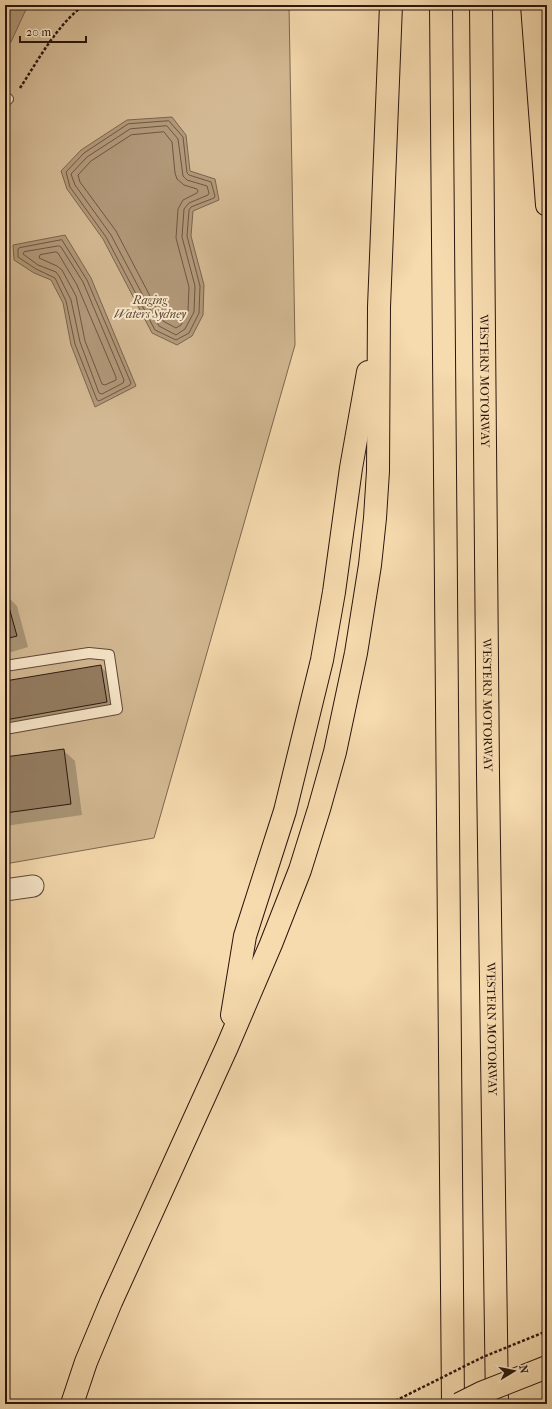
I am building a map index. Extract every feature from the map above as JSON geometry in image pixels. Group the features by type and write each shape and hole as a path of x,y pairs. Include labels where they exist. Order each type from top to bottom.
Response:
{"main road":[{"path":"72,1404 86,1362 111,1302 227,1047 272,944 300,870 335,752 356,654 370,565 378,471 379,308 391,5"},
{"path":"441,5 454,1404"},
{"name":"WESTERN MOTORWAY","path":"481,5 488,750 497,1404"},
{"path":"532,5 547,205"},
{"path":"227,1047 245,936 285,811 322,660 334,592 351,468 379,308"},
{"path":"459,1404 482,1393 547,1367"}],"street":[{"path":"5,890 33,886"}],"lane":[{"path":"5,666 89,654 109,655 117,709 5,729"}],"path":[{"path":"7,100 20,88 50,42 75,12 84,5"},
{"path":"390,1403 483,1358 547,1331"}],"green space":[{"name":"Raging Waters Sydney","path":"5,5 289,5 295,345 154,838 5,864"}],"water":[{"path":"5,5 28,5 11,42 5,39"},
{"path":"172,117 186,135 190,171 215,179 219,200 193,211 191,236 204,285 203,315 192,336 177,345 152,333 103,239 67,189 61,171 81,150 127,120"},
{"path":"65,235 91,278 136,386 95,407 71,345 63,303 51,280 34,273 14,260 13,245"}],"building":[{"path":"5,593 17,636 5,639"},
{"path":"101,665 107,702 5,720 5,681"},
{"path":"64,749 71,804 5,813 5,757"}]}
